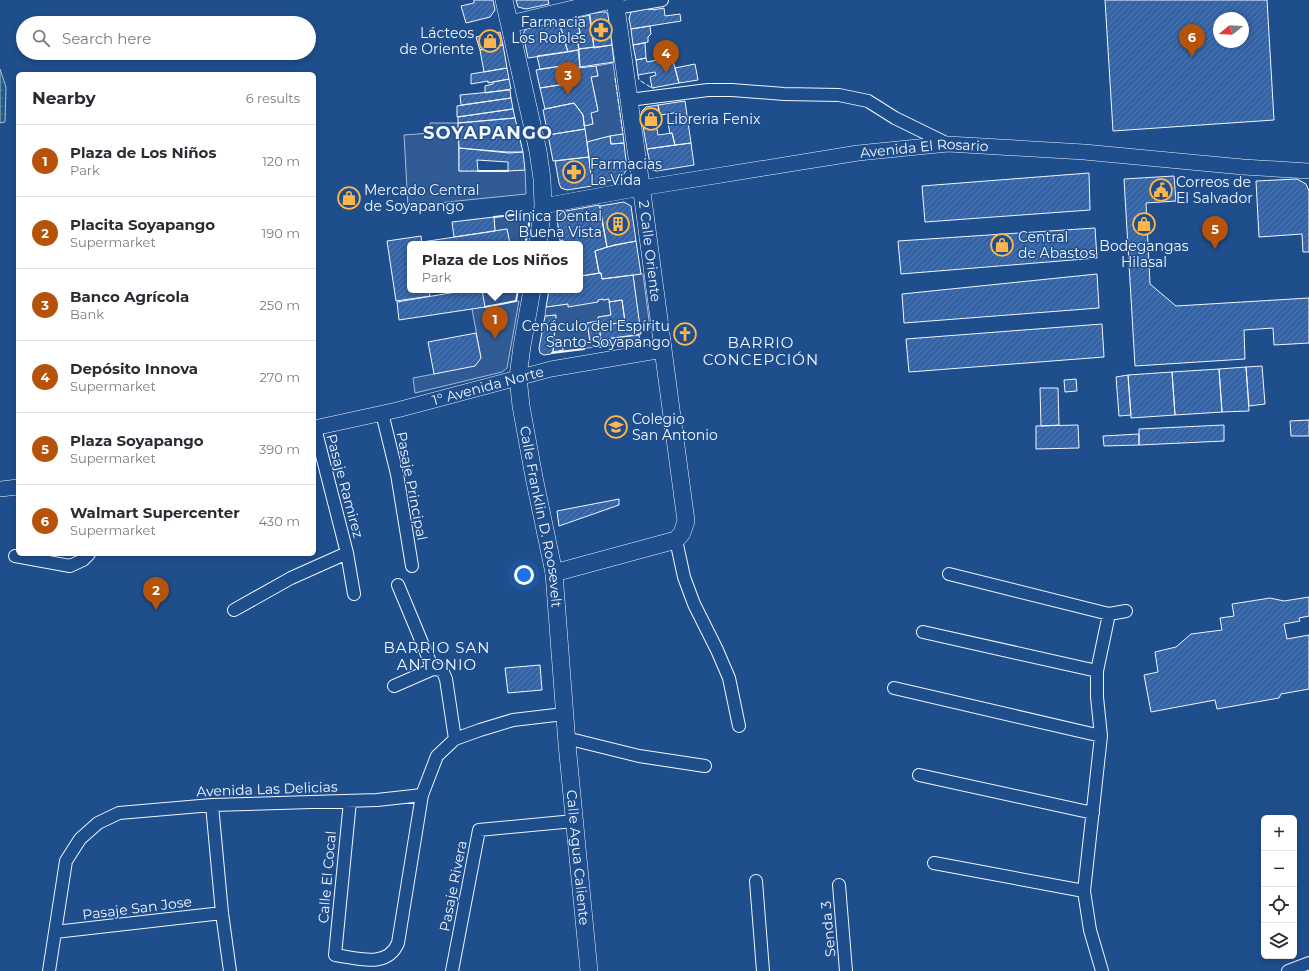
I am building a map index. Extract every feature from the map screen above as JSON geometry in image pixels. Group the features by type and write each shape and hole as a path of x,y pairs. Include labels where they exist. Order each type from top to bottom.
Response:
{"main road":[{"path":"504,0 538,151 542,180 543,206 538,241"},
{"path":"510,24 614,3"},
{"name":"2 Calle Oriente","path":"614,3 629,100 686,521 682,534 676,540"},
{"name":"Calle Franklin D. Roosevelt","path":"531,293 518,377 521,406 554,574 566,741"},
{"path":"554,574 676,540"},
{"name":"Calle Agua Caliente","path":"566,741 588,971"}],"street":[{"path":"614,3 662,0"},
{"path":"629,100 708,90 839,95 868,101 895,118 948,144"},
{"name":"Avenida El Rosario","path":"543,206 641,188 876,150 948,144 1084,152 1243,167 1309,171"},
{"name":"1° Avenida Norte","path":"316,428 382,413 551,369 663,350"},
{"name":"Pasaje Principal","path":"382,413 397,474 412,566"},
{"name":"Pasaje Ramirez","path":"316,436 347,553 354,594"},
{"path":"0,489 16,487"},
{"path":"676,540 684,577 694,604 729,678 739,726"},
{"name":"Pasaje Ramirez","path":"234,610 291,578 347,553"},
{"path":"15,556 70,566 88,556"},
{"path":"949,574 1109,614 1126,611"},
{"path":"398,585 434,669"},
{"path":"1102,971 1090,930 1084,891 1101,736 1097,697 1097,671 1109,614"},
{"path":"923,632 1097,671"},
{"path":"394,686 434,669 442,670 446,679 455,739"},
{"path":"894,688 1101,736"},
{"path":"422,795 437,756 455,739 513,720 564,714"},
{"path":"566,741 638,756 705,766"},
{"path":"919,775 1093,813"},
{"name":"Avenida Las Delicias","path":"49,971 66,861 80,839 98,823 119,813 212,805 376,800 422,795"},
{"name":"Calle El Cocal","path":"350,801 335,955 376,960 390,955 398,943 422,795"},
{"path":"212,805 222,913 230,971"},
{"name":"Pasaje Rivera","path":"452,971 479,830 574,821"},
{"path":"934,863 1084,891"},
{"path":"756,881 763,971"},
{"name":"Senda 3","path":"839,885 846,971"},
{"name":"Pasaje San Jose","path":"55,932 222,913"},
{"path":"1288,971 1309,964"}],"shaded area":[{"path":"613,63 623,134 587,142 584,126 593,124 591,113 598,110 591,77 598,76 596,66"},
{"path":"0,69 6,87 5,122 0,123"},
{"path":"430,123 458,123 459,171 525,170 526,194 408,206 404,135 430,133"},
{"path":"531,213 526,241 509,241 507,229 495,231 494,217"},
{"path":"643,274 650,328 640,329 633,275"},
{"path":"480,293 517,293 516,301 519,301 507,368 502,372 415,393 413,378 434,374 481,358 472,309"},
{"path":"609,299 611,315 598,317 598,321 587,323 590,341 603,339 604,346 563,351 562,341 554,343 556,315 545,316 546,307"}],"building":[{"path":"474,0 493,0 495,10 490,17 466,23 461,6 474,3"},
{"path":"516,0 548,0 549,4 526,9 518,7"},
{"path":"1105,0 1267,0 1274,120 1113,131"},
{"path":"649,8 649,10 653,10 664,8 665,16 680,14 681,21 631,29 629,18 631,12 634,10"},
{"name":"Farmacia Los Robles","path":"606,12 608,15 612,45 594,48 589,14"},
{"path":"590,15 594,47 579,49 576,34 580,33 577,18"},
{"path":"577,18 580,33 576,34 579,49 568,52 559,22"},
{"path":"559,22 568,52 528,58 523,34 525,30 530,27"},
{"path":"650,26 651,34 648,37 648,42 633,45 631,29"},
{"name":"Lácteos de Oriente","path":"500,32 503,45 480,50 476,37"},
{"path":"645,43 646,58 636,60 633,45"},
{"path":"503,45 507,68 484,72 480,50"},
{"path":"612,45 614,62 580,67 579,49"},
{"path":"578,50 580,67 570,69 569,65 540,69 537,56"},
{"path":"672,57 679,83 652,88 650,77 656,75 655,72 638,75 636,60 646,58 647,62"},
{"path":"695,64 698,80 679,83 675,68"},
{"path":"569,65 572,83 540,88 536,70"},
{"path":"596,66 598,76 591,77 598,111 591,113 593,124 584,126 583,115 574,103 545,109 540,88 572,83 570,69"},
{"path":"507,68 509,79 488,83 488,81 471,84 471,74"},
{"path":"509,79 511,89 485,93 485,86 493,84 493,82"},
{"path":"510,90 511,98 461,105 460,95"},
{"path":"511,98 513,109 457,117 457,106"},
{"path":"685,101 691,143 675,145 672,133 670,134 668,123 682,120 681,112 660,115 658,105"},
{"path":"574,103 583,115 585,129 548,135 543,110"},
{"name":"Libreria Fenix","path":"658,105 661,123 643,126 641,115 642,111 646,107"},
{"path":"513,109 515,118 458,123 458,117"},
{"path":"515,118 523,152 509,153 459,148 458,123"},
{"path":"656,124 658,135 672,133 675,145 647,149 643,126"},
{"path":"585,129 589,157 553,161 548,135"},
{"path":"623,134 624,143 611,144 610,136"},
{"path":"610,136 611,144 624,143 627,169 623,175 617,179 592,184 587,142"},
{"path":"691,143 694,165 657,171 652,170 647,149"},
{"path":"459,148 523,152 525,170 508,171 508,162 477,160 478,171 459,171"},
{"name":"Farmacias La Vida","path":"589,157 592,186 567,190 561,188 555,161"},
{"path":"1089,173 1090,210 925,222 922,186"},
{"path":"1174,176 1176,201 1146,203 1150,284 1176,306 1309,298 1309,343 1274,345 1273,328 1244,330 1245,359 1135,366 1124,179"},
{"path":"1297,179 1306,184 1309,191 1309,252 1303,252 1302,234 1259,237 1256,181"},
{"name":"Clínica Dental Buena Vista","path":"624,202 631,206 636,241 607,247 600,206"},
{"path":"599,205 607,247 595,251 599,273 583,276 583,241 560,241 557,219 561,213"},
{"path":"494,217 495,231 454,237 452,222"},
{"path":"1095,228 1097,258 901,274 898,241"},
{"path":"507,229 509,241 429,241"},
{"path":"421,236 422,241 407,241 407,293 430,293 430,296 396,301 387,241"},
{"path":"636,241 641,274 602,279 601,273 599,273 595,251 614,245"},
{"path":"601,273 602,279 633,275 641,334 601,340 599,326 625,322 622,300 609,302 609,299 603,299 598,300 598,302 568,307 568,304 546,307 548,293 583,293 583,276"},
{"path":"1097,274 1099,308 904,323 902,294"},
{"path":"450,293 483,293 485,307 399,320 397,302"},
{"path":"622,300 625,322 599,326 598,317 611,315 609,302"},
{"path":"556,315 553,352 551,354 544,355 540,353 539,348 545,316"},
{"path":"598,321 601,340 590,341 587,323"},
{"path":"1102,324 1104,357 909,372 906,339"},
{"path":"476,333 481,358 475,366 434,374 428,342"},
{"path":"639,335 640,341 604,346 603,339"},
{"path":"562,341 563,350 553,352 554,343"},
{"path":"1262,366 1265,404 1249,406 1246,367"},
{"path":"1246,367 1249,411 1222,412 1219,369"},
{"path":"1219,369 1222,412 1175,415 1172,372"},
{"path":"1172,372 1175,415 1131,418 1128,375"},
{"path":"1128,375 1131,415 1119,416 1116,377"},
{"path":"1076,379 1077,391 1065,392 1064,380"},
{"path":"1040,388 1058,388 1059,425 1041,426"},
{"path":"1309,420 1309,436 1291,436 1290,421"},
{"path":"1078,425 1079,448 1036,449 1036,426"},
{"path":"1224,425 1224,441 1139,445 1139,429"},
{"path":"1139,434 1139,445 1104,446 1103,436"},
{"path":"619,499 619,505 559,526 557,511"},
{"path":"1309,597 1309,616 1299,618 1300,621 1284,624 1287,639 1309,635 1309,689 1281,694 1279,698 1217,709 1215,700 1151,712 1144,675 1158,672 1155,652 1176,647 1191,634 1222,630 1220,618 1234,616 1232,604 1270,598 1284,601"},
{"path":"540,665 542,690 508,693 505,668"}],"fence":[{"path":"638,75 639,80 654,88"},
{"path":"615,78 623,134"}],"wall":[{"path":"478,171 508,171"},
{"path":"494,217 531,213 526,240"},
{"path":"485,307 516,301 517,293"},
{"path":"599,347 607,345"},
{"path":"552,353 584,349"}],"place":[{"name":"Farmacia Los Robles","path":"601,30"},
{"name":"Lácteos de Oriente","path":"490,41"},
{"name":"Walmart Supercenter","path":"1192,57"},
{"name":"Depósito Innova","path":"666,73"},
{"name":"Banco Agrícola","path":"568,95"},
{"name":"Libreria Fenix","path":"651,119"},
{"name":"Farmacias La Vida","path":"574,172"},
{"name":"Correos de El Salvador","path":"1161,190"},
{"name":"Mercado Central de Soyapango","path":"349,198"},
{"name":"Clínica Dental Buena Vista","path":"618,224"},
{"name":"Bodegangas Hilasal","path":"1144,224"},
{"name":"Central de Abastos","path":"1002,245"},
{"name":"Plaza Soyapango","path":"1215,249"},
{"name":"Cenáculo del Espíritu Santo-Soyapango","path":"685,334"},
{"name":"Plaza de Los Niños","path":"495,339"},
{"name":"Colegio San Antonio","path":"616,427"},
{"name":"Placita Soyapango","path":"156,610"}],"district":[{"name":"SOYAPANGO","path":"488,133"},
{"name":"BARRIO CONCEPCIÓN","path":"761,350"},
{"name":"BARRIO SAN ANTONIO","path":"437,656"}]}
